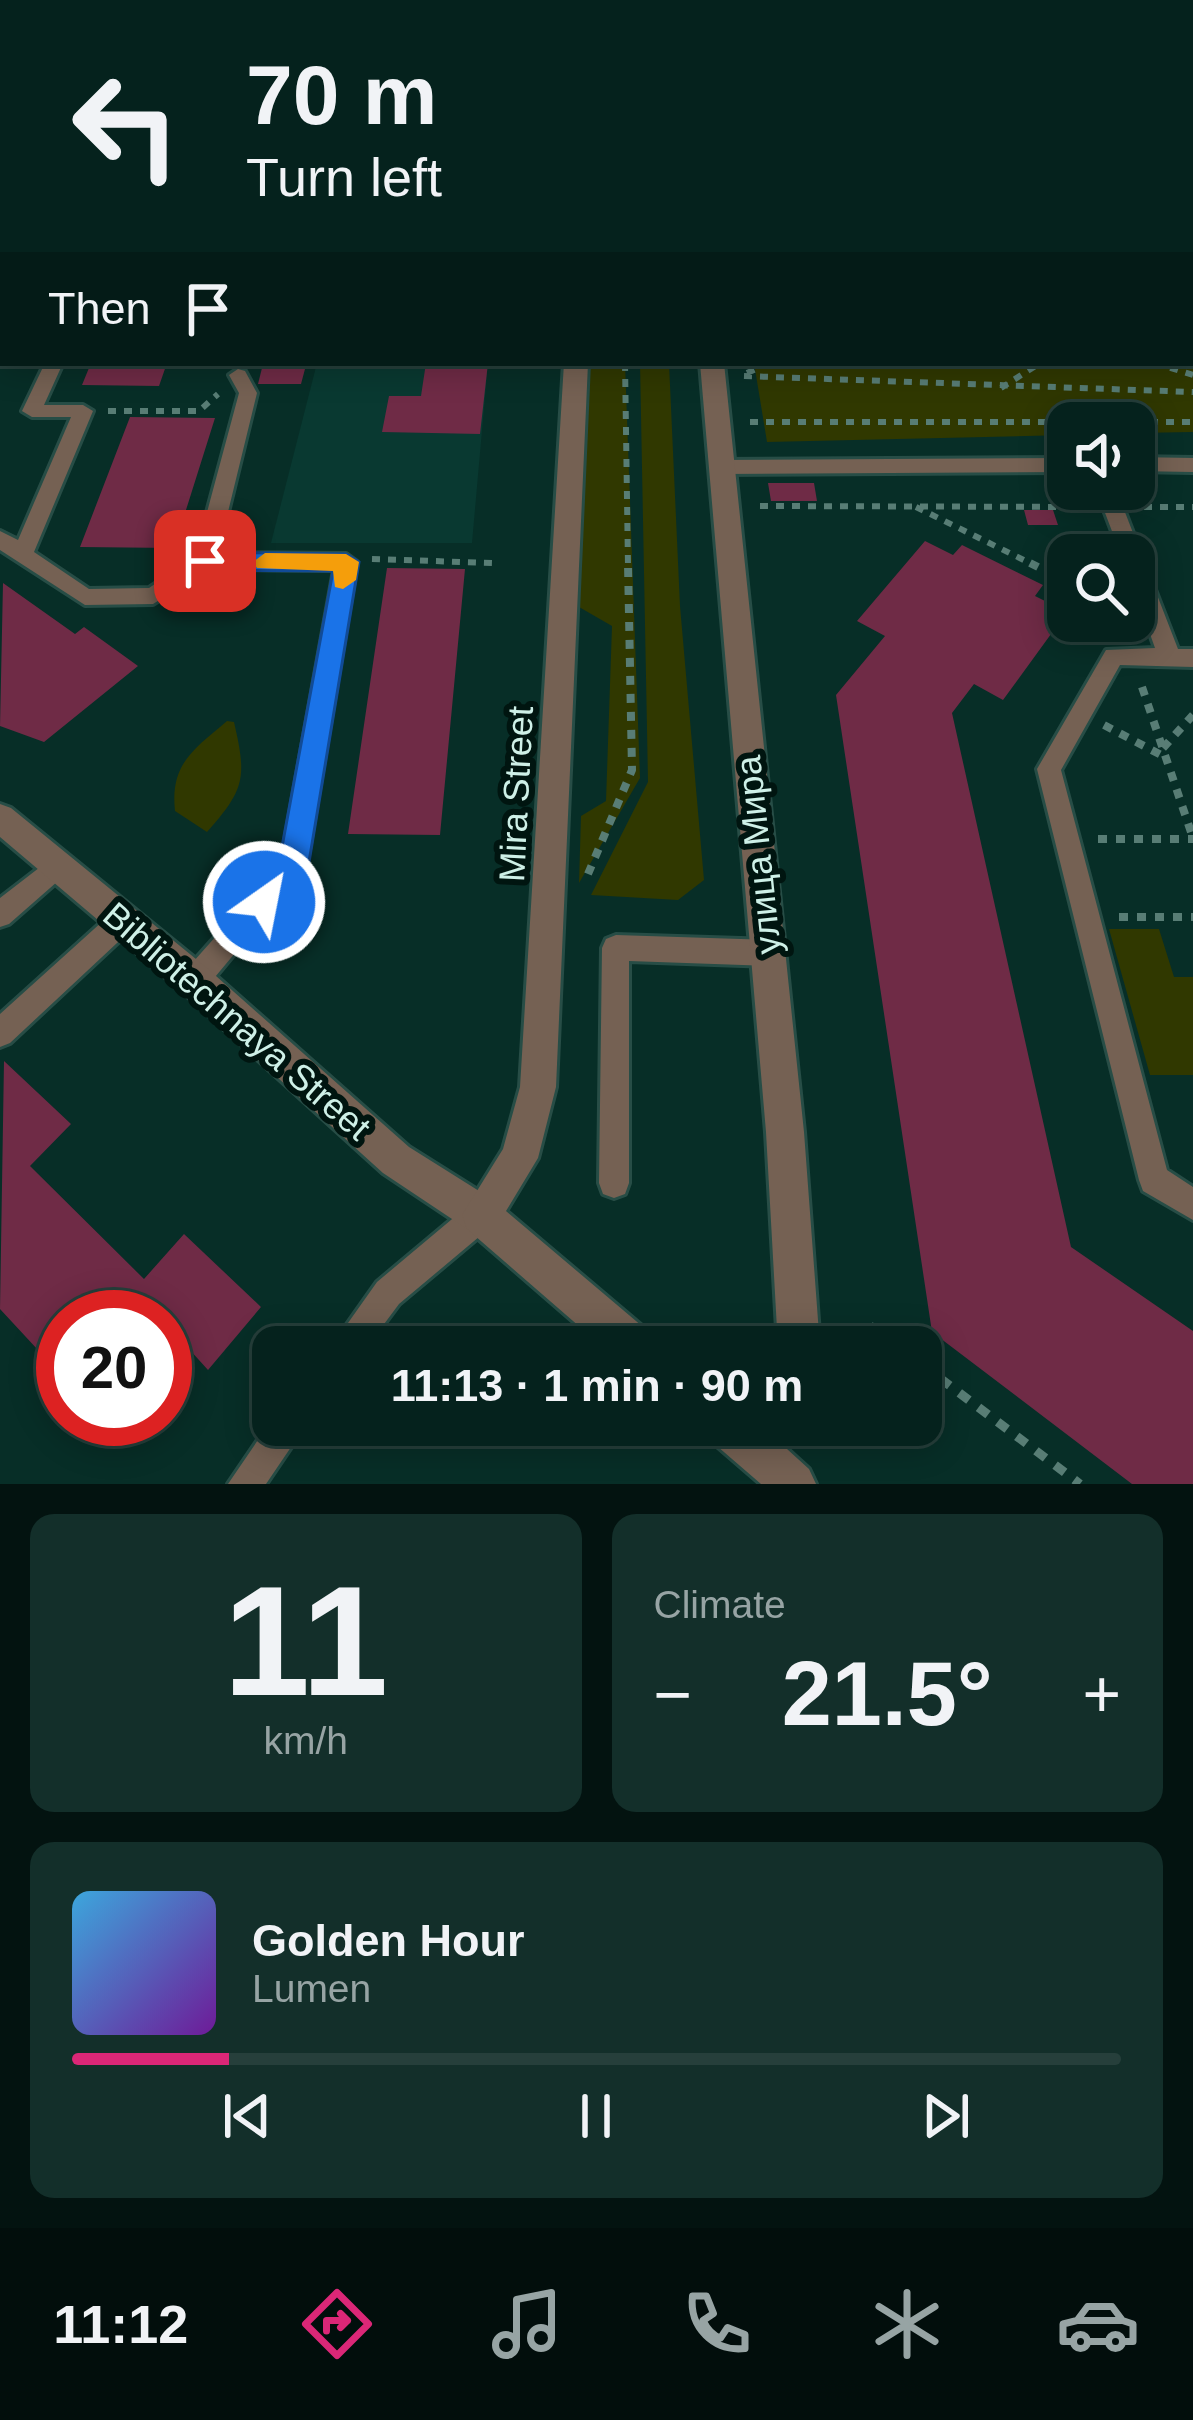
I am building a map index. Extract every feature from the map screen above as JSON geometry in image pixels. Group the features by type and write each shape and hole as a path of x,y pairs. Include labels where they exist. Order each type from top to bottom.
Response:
{"street":[{"name":"Mira Street","path":"481,1215 519,1159 538,1087 576,366"},
{"name":"улица Мира","path":"712,366 768,953 797,1326"},
{"name":"Bibliotechnaya Street","path":"0,818 195,980 396,1160 481,1215 610,1326"}],"lane":[{"path":"22,554 82,411 32,411 53,366"},
{"path":"205,561 248,393 238,376"},
{"path":"1155,464 1193,465"},
{"path":"719,467 1047,465"},
{"path":"0,539 85,597 153,596 205,561 346,562 293,868 195,980"},
{"path":"1155,602 1182,658 1114,656 1049,769 1154,1180 1193,1205"},
{"path":"0,915 57,866"},
{"path":"0,1033 123,920"},
{"path":"614,1184 616,948 768,953"},
{"path":"363,1326 388,1293 481,1215"},
{"path":"245,1484 273,1446"}],"path":[{"path":"582,889 632,770 626,366"},
{"path":"762,366 742,375 1193,392"},
{"path":"1000,388 1035,366"},
{"path":"82,411 199,411 238,376"},
{"path":"750,422 1193,422"},
{"path":"758,506 1047,501"},
{"path":"1155,503 1193,507"},
{"path":"914,506 1047,572"},
{"path":"346,562 493,563"},
{"path":"1067,839 1193,838 1132,657"},
{"path":"1082,712 1164,753"},
{"path":"1164,753 1193,715"},
{"path":"1087,917 1193,917"},
{"path":"942,1380 1080,1484"}],"shaded area":[{"path":"316,366 488,366 472,543 271,543"}],"green space":[{"path":"585,366 625,366 640,778 579,883 581,816 606,801 612,626 579,607"},
{"path":"640,366 669,366 680,606 704,880 678,900 591,895 648,782"},
{"path":"754,366 1193,366 1193,432 1155,433 1155,402 1047,402 1047,435 767,442"},
{"path":"227,721 234,722 240,782 207,832 175,811 176,781 186,759"},
{"path":"1109,929 1159,929 1174,977 1193,977 1193,1075 1150,1075"}],"building":[{"path":"90,366 166,366 159,386 82,385"},
{"path":"426,366 488,366 480,434 382,432 389,396 421,396"},
{"path":"262,368 305,369 301,384 258,384"},
{"path":"130,417 215,418 174,548 80,547"},
{"path":"768,483 814,483 817,501 771,501"},
{"path":"1024,510 1053,510 1058,525 1028,525"},
{"path":"925,541 953,555 962,545 1043,585 1035,596 1047,602 1047,640 1003,700 974,684 952,713 1071,1247 1193,1331 1193,1484 1132,1484 942,1340 942,1326 931,1326 836,695 885,636 857,621"},
{"path":"387,568 465,569 440,835 348,834"},
{"path":"3,583 75,634 84,627 138,666 44,742 0,726"},
{"path":"4,1061 71,1124 30,1166 144,1279 184,1234 261,1307 208,1370 192,1352 192,1290 36,1290 36,1348 0,1309"}],"slow traffic":[{"path":"265,562 346,562 343,580"}],"route":[{"path":"205,561 346,562 293,868 264,902"}]}
